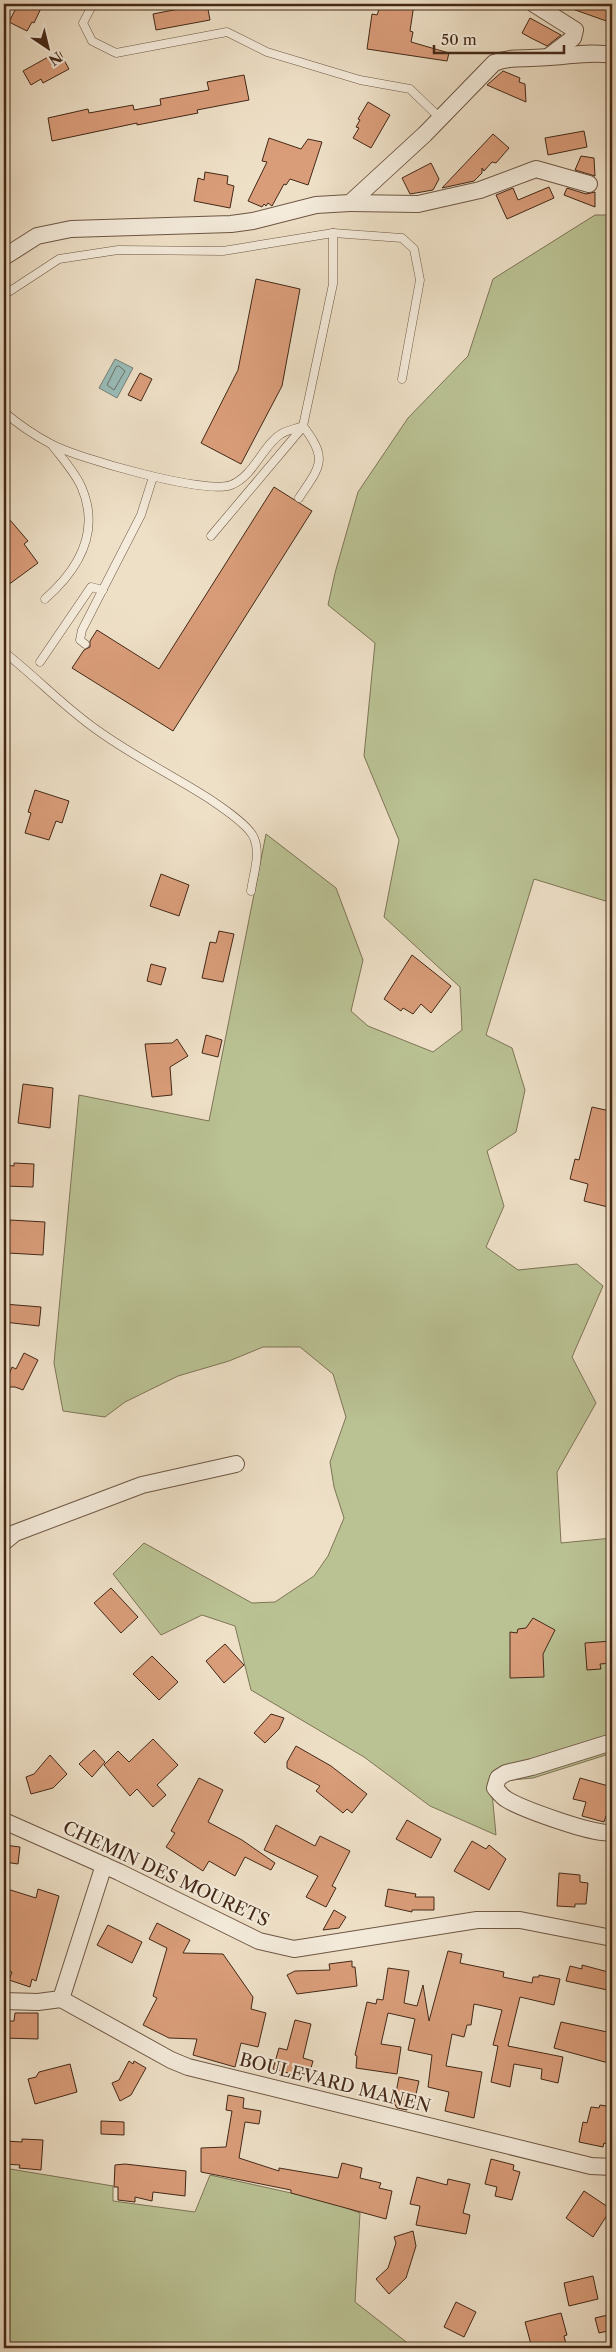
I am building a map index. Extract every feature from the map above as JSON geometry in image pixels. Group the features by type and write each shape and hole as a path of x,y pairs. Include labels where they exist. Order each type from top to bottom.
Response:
{"street":[{"path":"534,4 575,30 574,38 548,58"},
{"path":"350,203 440,118 494,63 506,58 548,58 600,53 612,55"},
{"path":"4,257 37,236 71,229 231,224 253,221 316,205 350,203 418,204 480,190 536,169 589,184"},
{"path":"4,1542 15,1533 142,1485 236,1464"},
{"path":"612,1742 532,1767 506,1773 498,1778 495,1788 506,1799 532,1810 581,1828 602,1833 612,1832"},
{"name":"CHEMIN DES MOURETS","path":"4,1821 104,1865 259,1941 294,1949 477,1920 520,1920 612,1938"},
{"path":"4,2001 38,2002 62,1999 104,1865"},
{"name":"BOULEVARD MANEN","path":"62,1999 171,2060 188,2067 591,2166 612,2167"}],"lane":[{"path":"93,4 83,23 92,41 116,53 228,32 267,52 360,80 410,89 440,118"},
{"path":"211,536 303,426 333,284 333,234"},
{"path":"4,295 59,259 118,250 223,252 333,234 402,238 414,249 420,280 402,379"},
{"path":"4,412 18,424 52,445 153,477 229,486 241,480 281,434 303,426"},
{"path":"299,498 319,468 319,450 303,426"},
{"path":"45,598 65,582 78,561 88,534 88,507 80,485 52,445"},
{"path":"85,644 80,640 82,630 141,515 153,477"},
{"path":"40,662 91,587 103,590"},
{"path":"4,652 96,730 130,753 220,805 247,829 254,837 257,853 250,891"}],"green space":[{"path":"595,215 612,215 612,903 534,879 486,1035 512,1048 525,1090 516,1132 487,1151 504,1206 486,1247 518,1270 577,1264 603,1286 572,1357 596,1403 557,1472 561,1543 612,1538 612,1756 609,1754 533,1778 491,1782 496,1835 430,1806 364,1757 251,1690 235,1626 202,1615 161,1635 113,1574 144,1543 252,1603 275,1602 314,1576 328,1556 344,1518 334,1487 330,1462 346,1417 333,1374 300,1347 263,1347 229,1361 178,1376 125,1402 105,1417 63,1411 54,1363 79,1095 209,1121 266,834 336,888 363,960 351,1011 368,1026 433,1052 462,1030 460,987 384,917 399,840 364,756 375,643 328,605 358,492 408,418 468,356 493,279"},
{"path":"4,2168 113,2186 113,2201 195,2212 210,2175 327,2201 360,2213 355,2302 414,2348 4,2348"}],"water":[{"path":"115,359 133,368 117,398 99,388"}],"building":[{"path":"18,4 43,4 34,23 32,22 27,31 9,22"},
{"path":"194,4 207,4 210,20 156,30 153,14 194,6"},
{"path":"381,4 414,4 410,31 413,32 411,42 449,53 447,61 367,49 372,14 377,15"},
{"path":"564,4 612,4 612,23 564,6"},
{"path":"530,18 561,35 547,46 531,38 522,33"},
{"path":"59,51 69,69 43,83 41,79 31,85 23,71"},
{"path":"503,71 520,78 519,82 525,84 526,102 487,85"},
{"path":"244,75 249,100 197,110 198,113 137,125 137,123 52,141 48,118 88,109 89,113 133,105 134,110 161,105 160,99 209,90 207,82"},
{"path":"368,102 390,115 371,148 353,138 359,128 356,127 360,120 358,119"},
{"path":"584,131 587,147 548,155 545,138"},
{"path":"493,134 509,148 496,163 492,162 484,171 482,168 482,173 474,181 442,188"},
{"path":"269,138 301,149 308,139 322,142 308,185 290,179 286,185 284,184 272,206 268,203 262,207 248,201 267,162 262,161"},
{"path":"581,156 594,158 595,176 575,170"},
{"path":"431,163 439,179 433,190 410,194 402,178"},
{"path":"205,172 228,176 227,184 234,186 230,208 194,201 198,178 204,180"},
{"path":"549,187 554,198 507,219 496,195 513,188 518,200"},
{"path":"567,188 586,194 595,192 595,207 564,195"},
{"path":"256,279 300,289 282,386 241,464 201,443 238,370"},
{"path":"140,373 152,379 141,401 128,395"},
{"path":"274,487 312,511 173,731 72,668 84,650 90,647 90,641 97,630 159,669"},
{"path":"4,513 28,541 24,544 38,563 4,588"},
{"path":"35,790 69,801 62,823 56,821 49,840 25,833 31,813 28,812"},
{"path":"161,874 189,885 179,916 150,906"},
{"path":"219,931 234,934 223,982 202,978 210,942 216,943"},
{"path":"412,955 451,986 431,1013 421,1004 413,1014 403,1008 401,1011 384,999"},
{"path":"151,964 166,968 161,985 147,981"},
{"path":"206,1035 222,1040 218,1057 202,1053"},
{"path":"177,1039 188,1056 170,1067 172,1095 152,1097 145,1044 172,1043"},
{"path":"23,1084 53,1088 50,1128 18,1123"},
{"path":"592,1107 610,1111 607,1123 612,1124 612,1133 607,1155 612,1155 612,1208 584,1201 588,1184 570,1179 575,1159 579,1160"},
{"path":"14,1163 34,1164 33,1187 4,1186 4,1168 6,1168 6,1165 14,1166"},
{"path":"10,1220 45,1222 43,1255 8,1253"},
{"path":"4,1304 41,1307 39,1326 4,1322"},
{"path":"24,1353 38,1360 23,1390 15,1387 4,1387 12,1367 16,1369"},
{"path":"111,1588 138,1617 121,1633 94,1603"},
{"path":"533,1618 555,1630 543,1654 544,1677 510,1678 510,1632 517,1633 518,1629 526,1628"},
{"path":"612,1641 612,1663 600,1664 601,1669 587,1670 585,1643"},
{"path":"225,1644 244,1665 224,1683 206,1661"},
{"path":"152,1656 178,1682 159,1700 133,1674"},
{"path":"271,1714 284,1718 279,1729 265,1743 254,1733"},
{"path":"153,1739 178,1765 157,1785 166,1795 153,1807 137,1789 130,1796 104,1765 118,1751 129,1762"},
{"path":"296,1746 331,1766 367,1794 352,1813 347,1809 343,1813 316,1791 320,1786 287,1768 287,1762"},
{"path":"94,1750 105,1762 92,1777 79,1764"},
{"path":"50,1755 67,1774 53,1788 31,1794 26,1777 34,1774"},
{"path":"199,1778 223,1790 208,1822 242,1840 275,1863 271,1870 245,1857 235,1876 209,1861 203,1871 166,1847 175,1833 171,1831"},
{"path":"580,1778 612,1787 612,1799 604,1822 582,1816 586,1802 573,1799"},
{"path":"407,1820 441,1839 431,1858 396,1839"},
{"path":"276,1825 315,1846 320,1836 350,1851 332,1886 336,1888 326,1907 306,1897 318,1876 264,1850"},
{"path":"472,1841 486,1849 489,1845 506,1859 489,1890 454,1871"},
{"path":"4,1845 20,1847 18,1864 4,1862"},
{"path":"559,1873 580,1875 580,1882 588,1883 586,1904 575,1904 575,1907 557,1906"},
{"path":"4,1888 36,1898 38,1889 59,1896 36,1981 32,1979 30,1987 9,1980 12,1972 4,1970"},
{"path":"388,1889 416,1894 415,1897 434,1897 434,1910 412,1910 412,1912 385,1906"},
{"path":"334,1910 346,1917 339,1928 323,1930"},
{"path":"157,1923 190,1940 183,1953 223,1954 253,1997 251,2009 266,2013 258,2047 241,2043 235,2067 193,2055 197,2039 169,2038 143,2025 157,1998 153,1996 167,1948 149,1939"},
{"path":"108,1925 142,1942 132,1963 97,1945"},
{"path":"448,1951 462,1954 460,1963 504,1972 503,1977 532,1983 533,1977 539,1977 539,1975 560,1979 554,2005 520,1997 508,2046 563,2057 558,2083 541,2079 542,2069 514,2064 510,2087 491,2082 498,2046 493,2045 502,2010 474,2004 471,2025 467,2025 464,2037 452,2034 446,2066 482,2072 474,2118 445,2111 449,2092 428,2087 432,2055 408,2050 415,2019 388,2013 381,2044 401,2047 397,2074 356,2068 357,2056 355,2055 367,2002 376,2004 377,1999 383,2000 388,1968 409,1971 404,2003 417,2006 423,1985 429,2021"},
{"path":"352,1961 352,1967 355,1967 357,1986 297,1994 287,1975 295,1971 330,1970 329,1964"},
{"path":"582,1965 612,1973 612,1991 566,1981 570,1966 582,1969"},
{"path":"15,2013 38,2013 38,2039 4,2038 4,2021 14,2021"},
{"path":"295,2020 311,2024 303,2058 313,2061 309,2075 296,2072 296,2075 273,2069 279,2048 287,2050"},
{"path":"561,2022 612,2033 612,2064 554,2048"},
{"path":"129,2061 133,2064 134,2061 146,2068 131,2095 120,2101 112,2083 119,2080"},
{"path":"70,2064 77,2092 35,2104 28,2079 36,2077 39,2072"},
{"path":"399,2077 419,2081 414,2103 408,2102 407,2110 397,2108 394,2103"},
{"path":"228,2095 244,2098 243,2108 261,2111 259,2124 245,2122 239,2158 279,2171 279,2168 338,2178 342,2163 362,2168 360,2178 381,2183 379,2188 392,2191 386,2219 291,2193 291,2190 201,2172 201,2148 226,2147 232,2111 226,2110"},
{"path":"600,2105 612,2107 612,2145 604,2143 603,2147 579,2142 583,2122 587,2123 591,2107 599,2108"},
{"path":"101,2121 124,2122 124,2135 101,2134"},
{"path":"22,2139 43,2140 41,2170 19,2168 20,2165 4,2164 4,2141 22,2142"},
{"path":"491,2159 514,2165 513,2170 520,2172 512,2200 495,2196 497,2187 485,2184"},
{"path":"125,2164 186,2171 185,2196 153,2192 152,2201 135,2197 135,2202 118,2200 118,2187 114,2187 115,2165"},
{"path":"417,2177 447,2185 448,2179 470,2184 463,2213 470,2215 466,2234 416,2225 420,2206 410,2204"},
{"path":"584,2191 611,2209 593,2237 566,2218"},
{"path":"413,2231 416,2246 406,2278 389,2294 376,2279 388,2268 396,2243 394,2237"},
{"path":"593,2276 598,2299 569,2306 564,2283"},
{"path":"456,2302 476,2312 464,2337 444,2327"},
{"path":"561,2313 567,2335 564,2336 566,2344 557,2346 557,2348 532,2348 525,2322"},
{"path":"612,2314 612,2330 599,2333 595,2318"}]}
